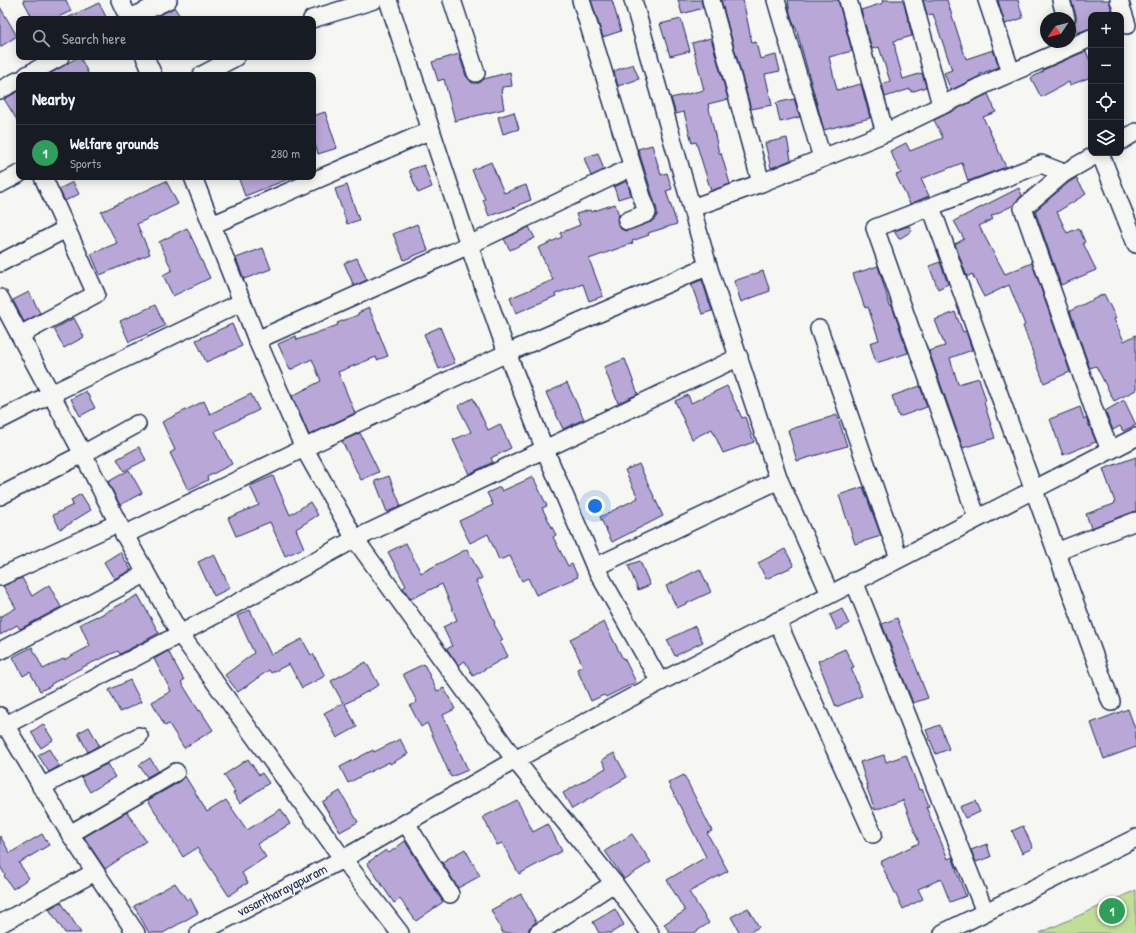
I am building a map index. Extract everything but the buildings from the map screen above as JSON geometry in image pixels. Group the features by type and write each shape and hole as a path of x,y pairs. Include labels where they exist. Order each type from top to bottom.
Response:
{"street":[{"path":"120,0 127,16"},
{"path":"134,16 168,0"},
{"path":"316,18 374,0"},
{"path":"388,0 469,245 507,353 545,450 595,567 660,682"},
{"path":"452,0 476,73"},
{"path":"581,0 647,213 627,221"},
{"path":"633,0 708,266 779,480 830,594"},
{"path":"711,0 761,184"},
{"path":"776,0 822,158"},
{"path":"848,0 885,133"},
{"path":"913,0 941,104"},
{"path":"987,0 1011,72"},
{"path":"1061,0 1064,12"},
{"path":"1120,0 1128,24"},
{"path":"1076,38 1088,38"},
{"path":"692,208 761,184 885,133 941,104 1011,72 1054,48"},
{"path":"32,72 54,60"},
{"path":"146,60 152,72"},
{"path":"208,72 230,60"},
{"path":"0,90 16,82"},
{"path":"212,225 432,130"},
{"path":"1124,138 1136,132"},
{"path":"1095,156 1064,173 1023,208 1095,413 1110,450"},
{"path":"1101,156 1136,244"},
{"path":"977,518 875,228 1041,164 1064,173"},
{"path":"256,340 469,245 632,167"},
{"path":"0,184 16,176"},
{"path":"20,335 96,294 44,180"},
{"path":"194,180 256,340 304,448 355,539 516,760 614,883 650,933"},
{"path":"931,207 1111,702"},
{"path":"0,263 66,229"},
{"path":"0,577 121,529 304,448 507,353 708,266"},
{"path":"0,298 145,574 180,634 343,859 400,933"},
{"path":"0,420 242,302"},
{"path":"819,329 899,558"},
{"path":"136,933 70,834 2,723 180,634 355,539 739,357"},
{"path":"0,496 138,424"},
{"name":"vasantharayapuram","path":"199,933 343,859 516,760 660,682 1136,436"},
{"path":"595,567 779,480"},
{"path":"1056,552 1136,521"},
{"path":"0,651 145,574"},
{"path":"854,581 985,912"},
{"path":"777,621 872,834"},
{"path":"41,787 139,736"},
{"path":"70,834 176,772"},
{"path":"406,823 450,894"},
{"path":"943,933 1136,838"},
{"path":"0,924 95,872"},
{"path":"538,933 614,883"}],"green space":[{"path":"1136,890 1136,933 1040,933"}],"place":[{"name":"Welfare grounds","path":"1112,911"}]}
